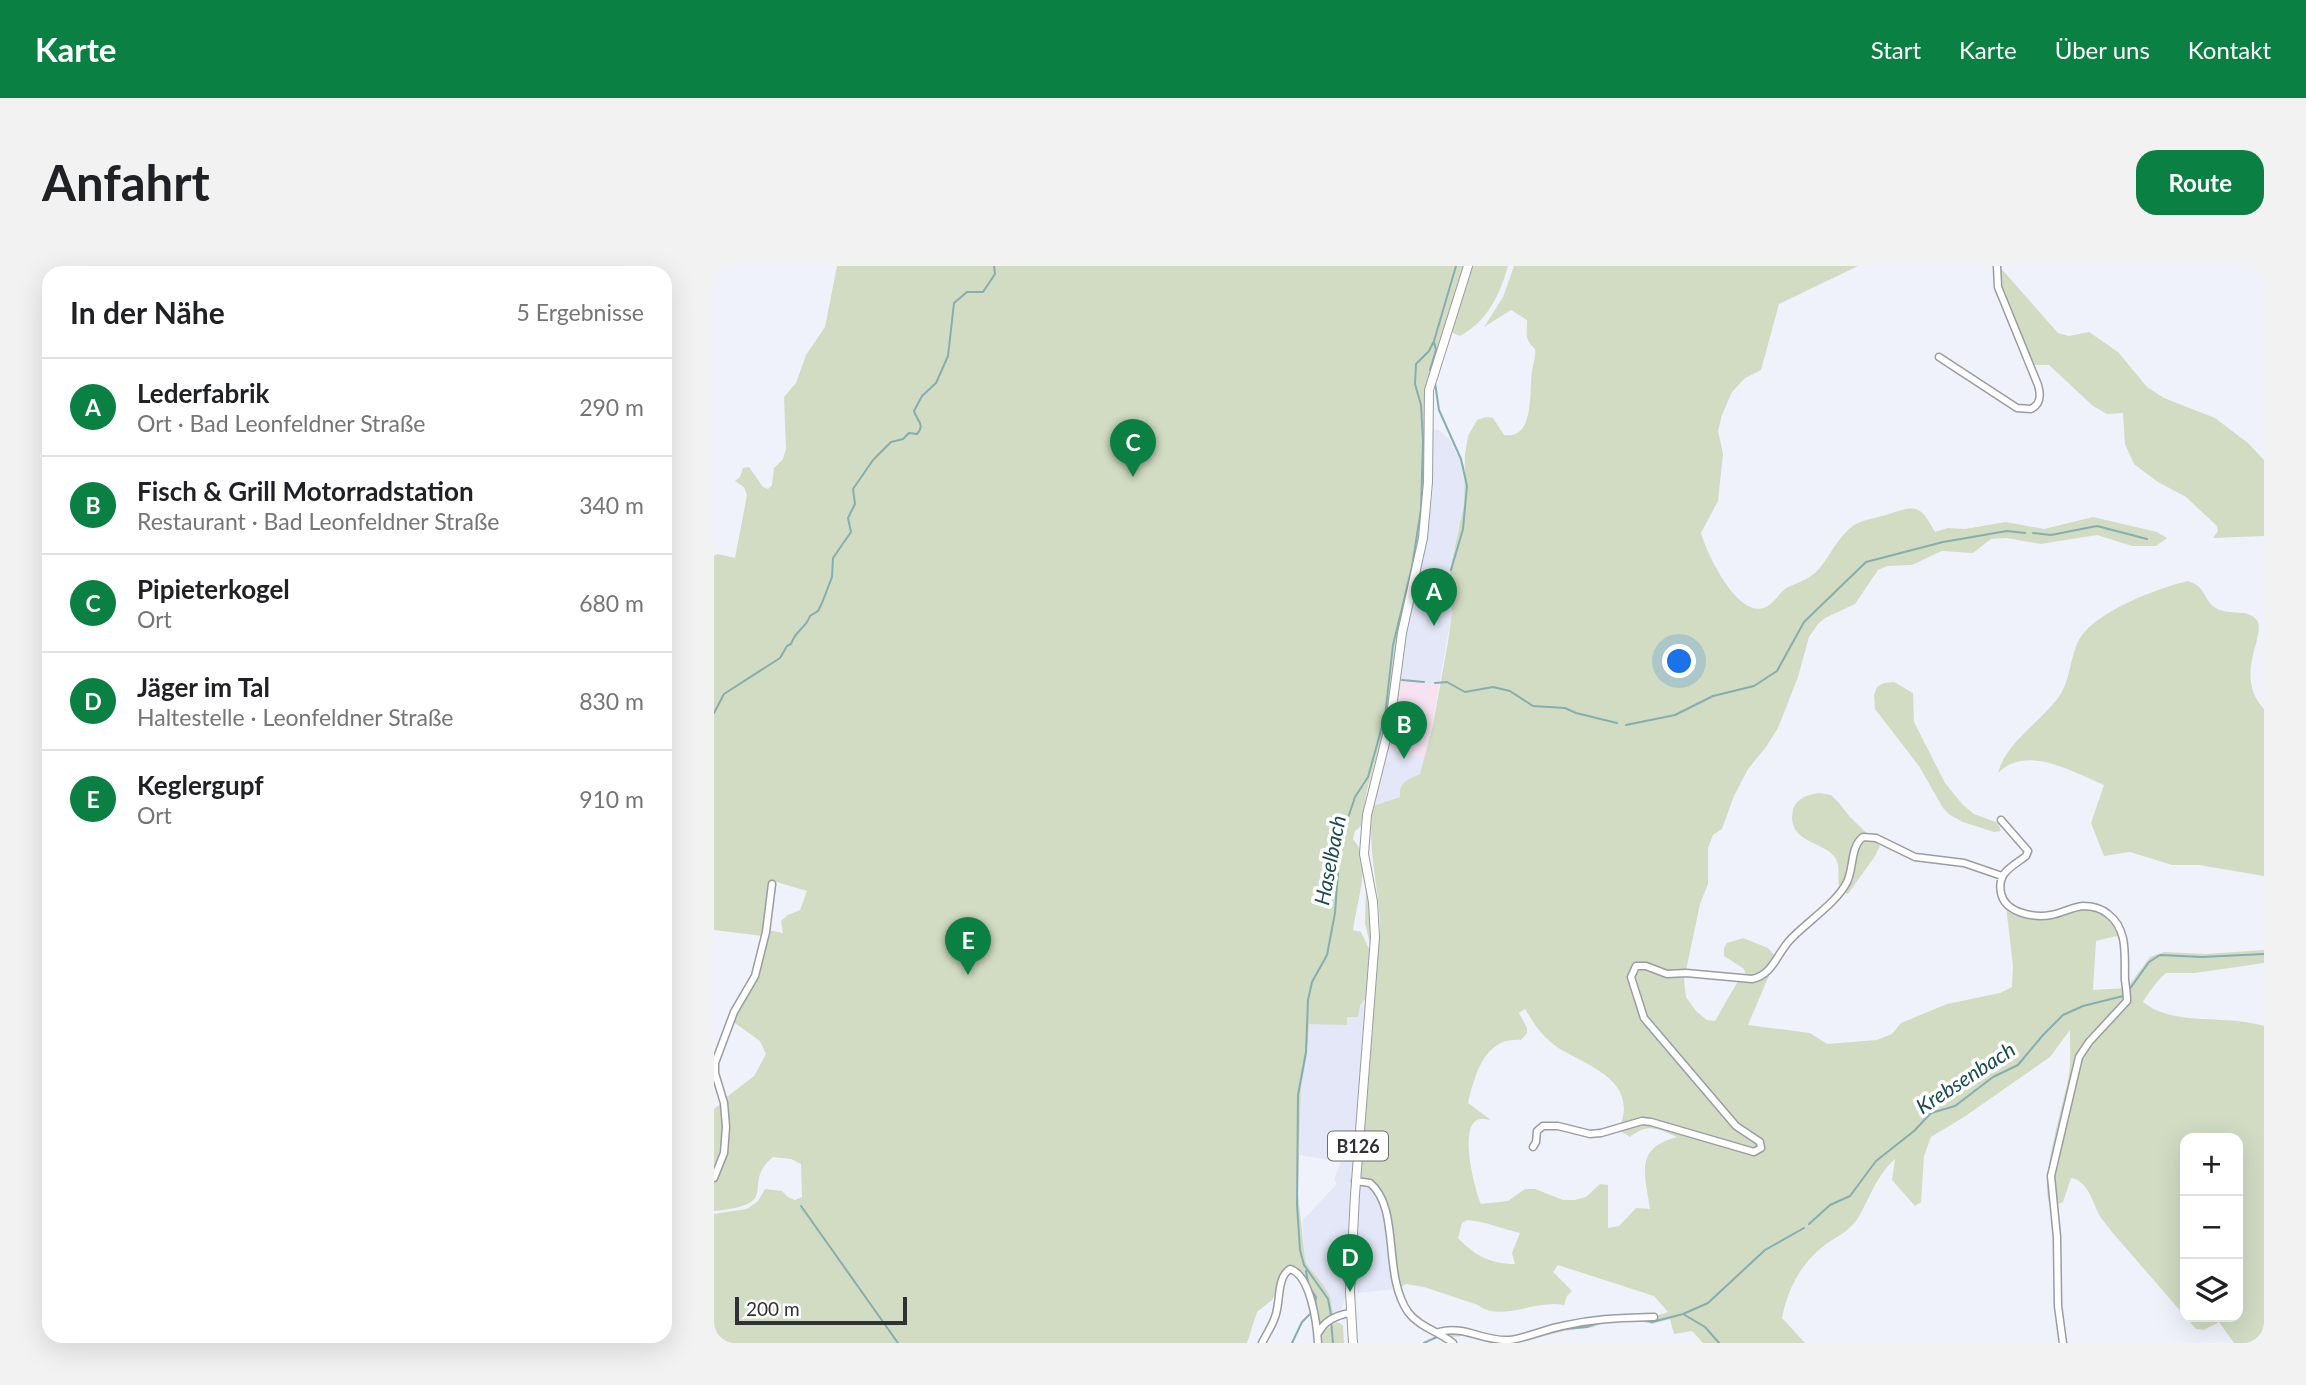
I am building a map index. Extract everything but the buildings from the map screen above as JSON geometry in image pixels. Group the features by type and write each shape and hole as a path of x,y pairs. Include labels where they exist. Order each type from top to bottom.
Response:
{"main road":[{"name":"B126","path":"1353,1343 1350,1313 1355,1181 1374,915 1364,847 1367,815 1390,723 1402,633 1423,538 1428,482 1429,390 1468,266"}],"street":[{"path":"1939,357 2017,408 2031,410 2038,402 2038,385 1998,287 1997,266"},
{"path":"2001,820 2028,851 2026,856 2010,866 2002,877 2002,897 2010,908 2046,916 2076,907 2091,906 2111,916 2123,935 2127,993 2125,1005 2089,1042 2079,1057 2051,1177 2056,1221 2058,1306 2063,1343"},
{"path":"1533,1147 1537,1131 1543,1126 1558,1126 1590,1134 1642,1121 1734,1148 1759,1151 1760,1142 1737,1126 1644,1018 1631,977 1636,966 1646,966 1667,974 1760,978 1772,967 1789,940 1842,890 1851,872 1856,844 1863,836 1876,838 1907,855 1964,863 2002,877"},
{"path":"714,1178 724,1153 726,1127 715,1063 734,1012 755,976 766,932 772,884"},
{"path":"1355,1181 1370,1182 1383,1202 1389,1226 1393,1274 1402,1301 1416,1321 1452,1343"},
{"path":"1262,1343 1275,1318 1280,1284 1287,1270 1292,1269 1297,1273 1314,1306 1318,1343"},
{"path":"1318,1334 1325,1323 1350,1313"},
{"path":"1442,1335 1463,1330 1500,1340 1513,1340 1601,1318 1654,1317"}],"shaded area":[{"path":"1433,429 1439,430 1449,439 1464,466 1465,477 1464,504 1452,558 1452,612 1439,685 1401,679 1406,638 1428,531 1433,489"},
{"path":"1401,679 1439,685 1426,757 1389,749"},
{"path":"1389,749 1426,757 1420,774 1400,797 1373,806"},
{"path":"1366,998 1346,1295 1341,1310 1333,1316 1331,1300 1305,1259 1302,1221 1337,1184 1334,1179 1341,1162 1300,1155 1301,1088 1309,1023 1346,1025 1347,1017 1359,1010"},
{"path":"1366,1184 1374,1189 1383,1210 1395,1289 1358,1293 1356,1281 1360,1189"}],"green space":[{"path":"837,266 1465,266 1425,393 1424,485 1418,543 1397,637 1385,727 1367,790 1361,826 1355,831 1353,839 1362,856 1363,866 1353,930 1361,932 1371,953 1366,998 1360,1006 1358,1017 1347,1017 1347,1025 1309,1024 1301,1088 1298,1194 1305,1259 1325,1288 1332,1304 1333,1316 1320,1325 1308,1288 1295,1268 1290,1267 1272,1300 1257,1312 1247,1343 714,1343 714,1214 747,1209 758,1201 765,1189 782,1191 795,1200 802,1197 801,1164 791,1159 773,1157 759,1176 755,1198 736,1208 714,1211 714,1181 722,1164 724,1099 754,1076 766,1054 760,1041 732,1021 749,992 768,930 783,933 781,921 800,910 807,891 770,880 763,936 714,930 714,556 717,554 735,558 747,495 744,487 735,481 740,477 743,468 749,467 763,487 768,489 772,485 774,468 783,459 786,449 784,397 796,383 806,355 825,327"},
{"path":"1471,266 1508,266 1492,306 1478,323 1460,336 1451,330"},
{"path":"1514,266 1858,266 1779,304 1761,370 1745,378 1732,392 1722,415 1718,431 1723,454 1718,501 1701,533 1725,583 1745,604 1755,608 1766,607 1785,589 1814,574 1843,535 1854,525 1906,509 1921,512 1935,532 1948,528 1965,529 2006,522 2044,529 2093,517 2157,532 2167,538 2156,546 2132,546 2097,535 2041,544 2006,538 1991,539 1973,553 1942,551 1912,565 1887,566 1878,570 1855,604 1818,624 1809,637 1798,677 1778,728 1748,769 1734,796 1722,829 1713,835 1708,848 1708,884 1700,904 1684,980 1686,997 1696,1011 1707,1020 1715,1021 1738,981 1755,982 1771,971 1748,1025 1810,1033 1827,1044 1877,1040 1892,1034 1901,1023 1947,1004 2000,993 2012,987 2013,966 2006,906 2034,916 2075,909 2094,909 2112,921 2121,935 2096,941 2093,990 2127,988 2150,957 2164,952 2206,954 2264,950 2264,963 2195,973 2166,973 2143,1002 2170,1015 2264,1026 2264,1343 2234,1343 2219,1322 2243,1322 2243,1133 2180,1133 2180,1310 2101,1218 2090,1194 2082,1184 2071,1178 2063,1202 2050,1204 2047,1179 2069,1074 2070,1030 2050,1057 1931,1137 1924,1156 1921,1202 1915,1206 1892,1180 1895,1159 1888,1166 1855,1222 1819,1249 1792,1285 1782,1318 1805,1343 1703,1343 1692,1331 1674,1334 1670,1319 1652,1324 1639,1321 1603,1323 1518,1343 1493,1343 1465,1336 1447,1337 1444,1334 1456,1332 1501,1342 1562,1327 1656,1316 1668,1312 1654,1296 1558,1265 1553,1272 1572,1291 1564,1305 1541,1305 1497,1312 1424,1287 1406,1284 1398,1289 1384,1199 1373,1181 1361,1177 1380,931 1371,822 1373,806 1400,797 1402,785 1420,774 1433,725 1452,612 1450,570 1464,504 1468,436 1477,420 1486,417 1493,418 1504,435 1514,435 1526,422 1535,352 1528,339 1527,320 1511,310 1484,327 1503,297","holes":["1525,1009 1548,1040 1597,1069 1616,1086 1622,1096 1624,1108 1619,1130 1630,1137 1636,1132 1653,1128 1677,1137 1663,1142 1648,1155 1645,1174 1650,1209 1636,1208 1619,1226 1608,1228 1608,1185 1600,1184 1586,1197 1575,1200 1563,1200 1535,1189 1525,1189 1508,1201 1481,1204 1470,1158 1470,1132 1473,1123 1480,1119 1491,1120 1468,1103 1474,1081 1490,1051 1508,1041 1521,1040 1527,1033 1519,1013","1467,1220 1520,1233 1512,1253 1515,1264 1491,1261 1471,1250 1458,1238 1462,1223"]},
{"path":"1999,266 2058,333 2069,336 2089,332 2118,352 2147,387 2164,398 2215,418 2248,443 2264,460 2264,536 2213,538 2218,531 2217,526 2186,497 2158,482 2134,464 2125,444 2123,413 2107,414 2093,406 2049,365 2032,365 1999,284"},
{"path":"2188,581 2198,586 2218,609 2249,614 2258,622 2250,672 2255,697 2264,709 2264,876 2199,865 2172,865 2130,852 2104,856 2091,823 2104,785 2050,763 2036,761 2022,761 1998,773 2015,743 2058,698 2068,677 2076,645 2088,628 2129,602"},
{"path":"1894,682 1913,693 1914,722 1945,783 1963,805 1974,814 1998,823 2001,831 1994,832 1963,822 1943,808 1919,766 1875,709 1874,695 1877,687"},
{"path":"1819,793 1831,795 1880,846 1848,894 1840,888 1834,856 1800,835 1792,821 1797,803 1807,796"},
{"path":"1366,883 1371,913 1371,947 1365,924"},
{"path":"1743,938 1768,948 1775,956 1774,962 1758,976 1741,976 1746,975 1744,969 1724,956 1727,943"},
{"path":"722,1103 724,1146 714,1175 714,1109"},
{"path":"1337,1322 1343,1325 1344,1343 1320,1341 1322,1332"},
{"path":"2190,1322 2219,1322 2204,1330 2196,1329"}],"waterway":[{"path":"874,459 891,442 920,431 921,425 914,411 922,396 936,383 948,356 954,303 967,292 983,292 995,274 994,266"},
{"name":"Haselbach","path":"1331,1315 1328,1299 1304,1265 1300,1250 1297,1205 1298,1095 1306,1052 1308,1000 1312,982 1327,955 1335,913 1339,858 1348,818 1355,797 1368,777 1385,716 1393,645 1412,567 1421,509 1423,441 1421,405 1415,384 1416,364 1429,351 1434,341 1456,266"},
{"name":"Haselbach","path":"1430,370 1436,350 1434,342"},
{"name":"Haselbach","path":"1435,383 1439,410 1461,459 1467,486 1463,529 1451,570"},
{"path":"714,713 724,694 780,658 810,616 818,611 832,577 833,558 851,532 848,518 855,504 853,489 873,460"},
{"path":"2033,533 2051,535 2097,526 2147,539"},
{"path":"1626,725 1675,715 1713,696 1754,686 1777,671 1804,622 1866,562 1943,542 2007,531 2025,533"},
{"path":"1402,680 1424,682"},
{"path":"1435,683 1447,682 1465,692 1493,687 1510,691 1533,706 1565,708 1617,723"},
{"name":"Krebsenbach","path":"2129,990 2149,962 2160,955 2202,957 2264,954"},
{"name":"Krebsenbach","path":"1809,1224 1830,1205 1850,1196 1876,1161 1914,1131 1931,1113 1955,1106 1993,1077 2018,1065 2063,1015 2083,1006 2123,996"},
{"path":"801,1206 898,1343"},
{"name":"Krebsenbach","path":"1644,1320 1652,1322 1683,1314 1708,1303 1765,1250 1804,1228"},
{"name":"Haselbach","path":"1306,1271 1308,1283"},
{"path":"1310,1288 1316,1297 1315,1305"},
{"path":"1292,1343 1302,1322 1311,1313"},
{"path":"1683,1314 1705,1327 1719,1343"},
{"name":"Haselbach","path":"1331,1321 1333,1343"},
{"name":"Krebsenbach","path":"1534,1337 1600,1322"},
{"name":"Krebsenbach","path":"1424,1343 1439,1336"}],"place":[{"name":"Pipieterkogel","path":"1133,477"},
{"name":"Lederfabrik","path":"1434,626"},
{"name":"Fisch & Grill Motorradstation","path":"1404,759"},
{"name":"Keglergupf","path":"968,975"},
{"name":"Jäger im Tal","path":"1350,1292"}]}
